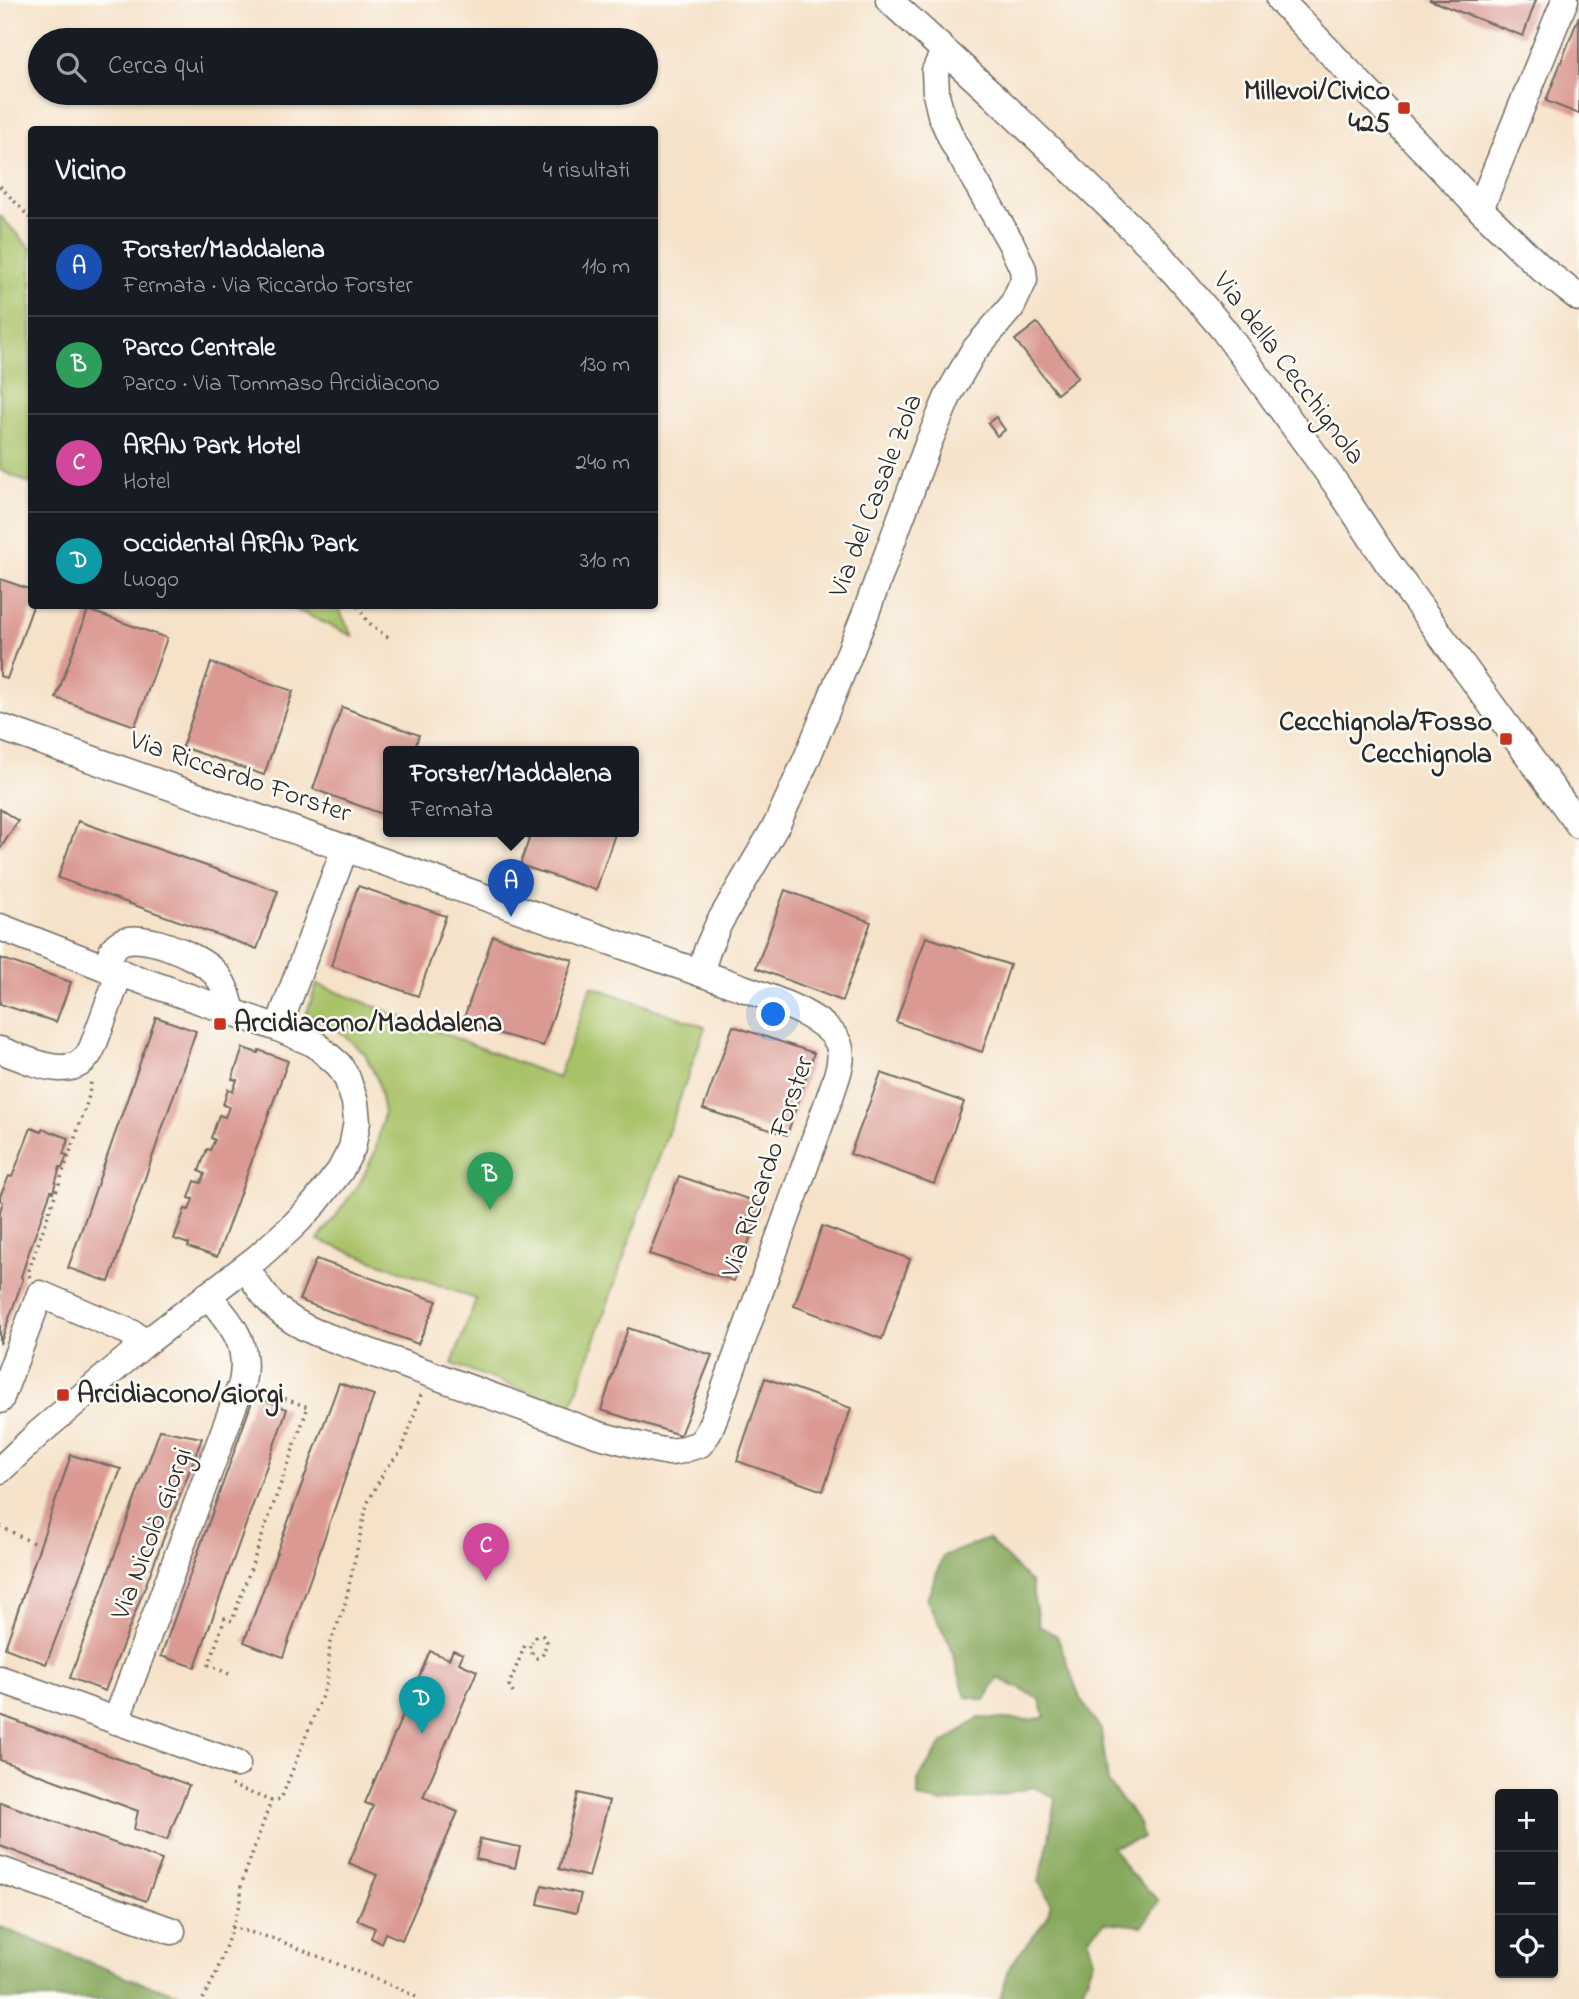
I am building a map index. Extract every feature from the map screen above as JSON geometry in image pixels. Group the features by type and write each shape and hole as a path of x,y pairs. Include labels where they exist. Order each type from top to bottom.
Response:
{"street":[{"name":"Via della Cecchignola","path":"889,0 1157,252 1223,329 1336,484 1388,563 1579,825"},
{"path":"1280,0 1480,209 1542,269 1579,298"},
{"path":"1480,209 1565,0"},
{"name":"Via del Casale Zola","path":"700,973 719,923 767,843 807,758 861,626 949,394 973,352 1012,306 1024,281 1023,269 1011,243 954,144 941,116 935,71 946,54"},
{"name":"Via Riccardo Forster","path":"0,727 760,995 814,1018 833,1034 841,1050 839,1068 829,1100 721,1400 704,1438 695,1446 669,1452 625,1443 317,1333 278,1311 265,1298 246,1267"},
{"path":"278,1028 345,848"},
{"path":"0,928 232,1011 315,1044 340,1065 353,1093 356,1112 356,1132 352,1147 340,1171 315,1203 278,1240 143,1345 39,1433 0,1470"},
{"path":"0,1050 58,1069 77,1065 90,1053 113,970 113,949 121,942 138,939 176,950 211,968 225,988 232,1011"},
{"path":"0,1400 40,1294 134,1334 143,1345"},
{"name":"Via Nicolò Giorgi","path":"117,1721 242,1383 244,1361 240,1340 232,1325 208,1295"},
{"path":"0,1679 117,1721 236,1772"},
{"path":"0,1870 172,1931"}],"path":[{"path":"0,186 28,216"},
{"path":"359,609 374,628 389,638"},
{"path":"40,1294 28,1273 88,1100 91,1080 77,1065"},
{"path":"236,1772 231,1786 271,1801 281,1799 327,1683 330,1643 344,1608 367,1504 385,1470 402,1450 428,1373"},
{"path":"229,1674 209,1665 225,1618 232,1620 308,1408 242,1383"},
{"path":"0,1526 37,1545"},
{"path":"513,1693 509,1685 525,1645 530,1647 531,1654 537,1658 543,1654 547,1642 539,1635 532,1643"},
{"path":"203,1999 216,1974 241,1902 241,1885 271,1801"},
{"path":"231,1927 275,1939 420,1999"}],"green space":[{"path":"0,216 28,246 28,483 0,470"},
{"path":"294,609 339,609 353,636"},
{"path":"317,984 558,1078 591,986 705,1027 571,1408 452,1364 476,1299 318,1240 361,1181 375,1152 384,1113 378,1081 365,1054 337,1029 306,1015"},
{"path":"988,1539 1031,1583 1039,1626 1057,1636 1080,1698 1101,1730 1108,1782 1139,1823 1143,1838 1112,1847 1129,1872 1159,1901 1142,1926 1104,1922 1088,1939 1094,1960 1079,1999 1000,1999 1010,1966 1047,1918 1051,1903 1039,1882 1055,1798 1034,1787 990,1797 942,1803 918,1798 918,1780 940,1746 979,1718 1030,1720 1045,1717 1040,1699 998,1678 985,1700 966,1697 950,1645 927,1600 943,1556"},
{"path":"0,1927 142,1983 198,1999 0,1999"}],"building":[{"path":"1429,0 1536,0 1523,36"},
{"path":"1579,16 1579,114 1546,101"},
{"path":"1037,323 1078,377 1057,394 1015,340"},
{"path":"996,417 1005,430 997,436 988,423"},
{"path":"0,579 28,589 28,609 32,609 7,679 0,676"},
{"path":"88,610 167,638 135,726 56,698"},
{"path":"211,663 293,691 264,775 182,747"},
{"path":"342,707 419,735 416,746 383,746 383,814 313,789"},
{"path":"0,809 18,821 0,849"},
{"path":"78,821 278,891 257,949 58,878"},
{"path":"530,837 614,837 596,890 520,865"},
{"path":"358,886 446,916 418,996 331,966"},
{"path":"785,890 871,922 842,1001 756,968"},
{"path":"493,936 573,960 543,1046 462,1023"},
{"path":"926,937 1010,965 982,1052 896,1022"},
{"path":"0,958 71,982 56,1022 0,1004"},
{"path":"156,1017 196,1031 109,1282 68,1268"},
{"path":"733,1026 814,1053 787,1135 703,1109"},
{"path":"243,1048 258,1053 259,1050 288,1061 217,1257 174,1239 185,1209 189,1210 193,1199 189,1198 195,1181 201,1183 205,1174 199,1171 207,1149 210,1150 215,1140 211,1138 219,1115 225,1117 229,1107 223,1105 228,1089 233,1091 237,1080 232,1079"},
{"path":"881,1073 964,1102 934,1184 850,1154"},
{"path":"31,1128 69,1138 63,1154 67,1155 62,1168 60,1167 29,1252 21,1277 23,1279 0,1344 0,1211 3,1202 0,1196 9,1176 12,1177"},
{"path":"679,1176 763,1204 734,1281 649,1254"},
{"path":"822,1226 910,1259 882,1339 794,1306"},
{"path":"316,1259 437,1301 418,1344 299,1300"},
{"path":"628,1328 712,1355 680,1435 601,1410"},
{"path":"765,1378 851,1408 823,1491 737,1461"},
{"path":"339,1383 374,1395 283,1657 244,1642"},
{"path":"254,1396 287,1409 195,1667 161,1656"},
{"path":"160,1430 202,1438 105,1691 70,1678"},
{"path":"71,1455 121,1469 46,1664 5,1648"},
{"path":"453,1650 463,1654 459,1663 477,1671 423,1797 458,1812 402,1940 385,1933 381,1943 371,1938 375,1928 357,1920 377,1875 349,1863 373,1806 365,1803 430,1651 449,1659"},
{"path":"0,1715 189,1785 167,1840 134,1829 138,1811 0,1760"},
{"path":"578,1793 609,1801 589,1877 559,1869"},
{"path":"0,1802 162,1860 146,1901 0,1846"},
{"path":"480,1839 520,1847 515,1868 476,1859"},
{"path":"542,1885 581,1894 576,1913 538,1904"}],"place":[{"name":"Millevoi/Civico 425","path":"1404,108"},
{"name":"Cecchignola/Fosso Cecchignola","path":"1506,739"},
{"name":"Forster/Maddalena","path":"511,917"},
{"name":"Arcidiacono/Maddalena","path":"220,1024"},
{"name":"Parco Centrale","path":"490,1210"},
{"name":"Arcidiacono/Giorgi","path":"63,1395"},
{"name":"ARAN Park Hotel","path":"486,1581"},
{"name":"Occidental ARAN Park","path":"422,1734"}]}
